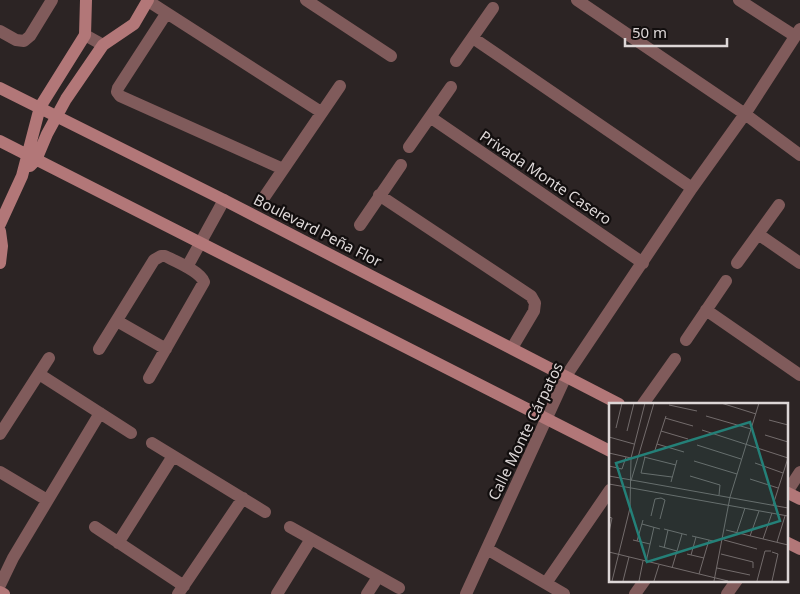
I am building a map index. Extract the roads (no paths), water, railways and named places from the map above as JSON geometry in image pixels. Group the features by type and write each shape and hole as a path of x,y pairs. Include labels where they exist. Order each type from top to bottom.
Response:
{"main road":[{"path":"32,158 40,107 85,35 86,0"},
{"path":"0,224 22,176 66,99 103,45 134,24 148,1"},
{"name":"Boulevard Peña Flor","path":"0,88 224,200 617,403"},
{"path":"0,141 609,450"},
{"path":"0,231 2,246 0,264"},
{"path":"788,493 800,499"},
{"path":"788,543 800,549"},
{"path":"0,592 4,594"}],"street":[{"path":"0,31 16,40 24,41 30,36 52,0"},
{"path":"306,0 391,56"},
{"path":"577,0 745,114 800,155"},
{"path":"739,0 797,33"},
{"path":"148,1 321,112"},
{"path":"456,61 493,8"},
{"path":"166,14 118,88 120,96 283,169"},
{"name":"Calle Monte Cárpatos","path":"466,594 566,376 692,188 745,114 797,33"},
{"path":"85,35 103,45"},
{"path":"473,38 692,188"},
{"path":"265,196 340,86"},
{"path":"409,147 451,86"},
{"name":"Privada Monte Casero","path":"430,117 643,263"},
{"path":"360,225 400,165"},
{"path":"380,195 530,296 536,303 534,311 512,348"},
{"path":"187,267 224,200"},
{"path":"737,264 779,205"},
{"path":"758,234 800,263"},
{"path":"99,349 154,260 165,256 187,267 202,277 204,282 149,378"},
{"path":"686,340 726,281"},
{"path":"706,310 800,375"},
{"path":"117,321 166,349"},
{"path":"0,434 49,358"},
{"path":"644,403 675,359"},
{"path":"39,374 131,432"},
{"path":"0,585 13,558 100,413"},
{"path":"152,443 265,512"},
{"path":"118,543 173,456"},
{"path":"0,472 47,500"},
{"path":"788,489 800,472"},
{"path":"546,582 609,491"},
{"path":"95,528 181,590 243,498"},
{"path":"290,527 399,588"},
{"path":"277,594 311,539"},
{"path":"487,549 564,594"},
{"path":"367,594 378,577"},
{"path":"636,594 644,582"},
{"path":"727,594 736,582"}]}
